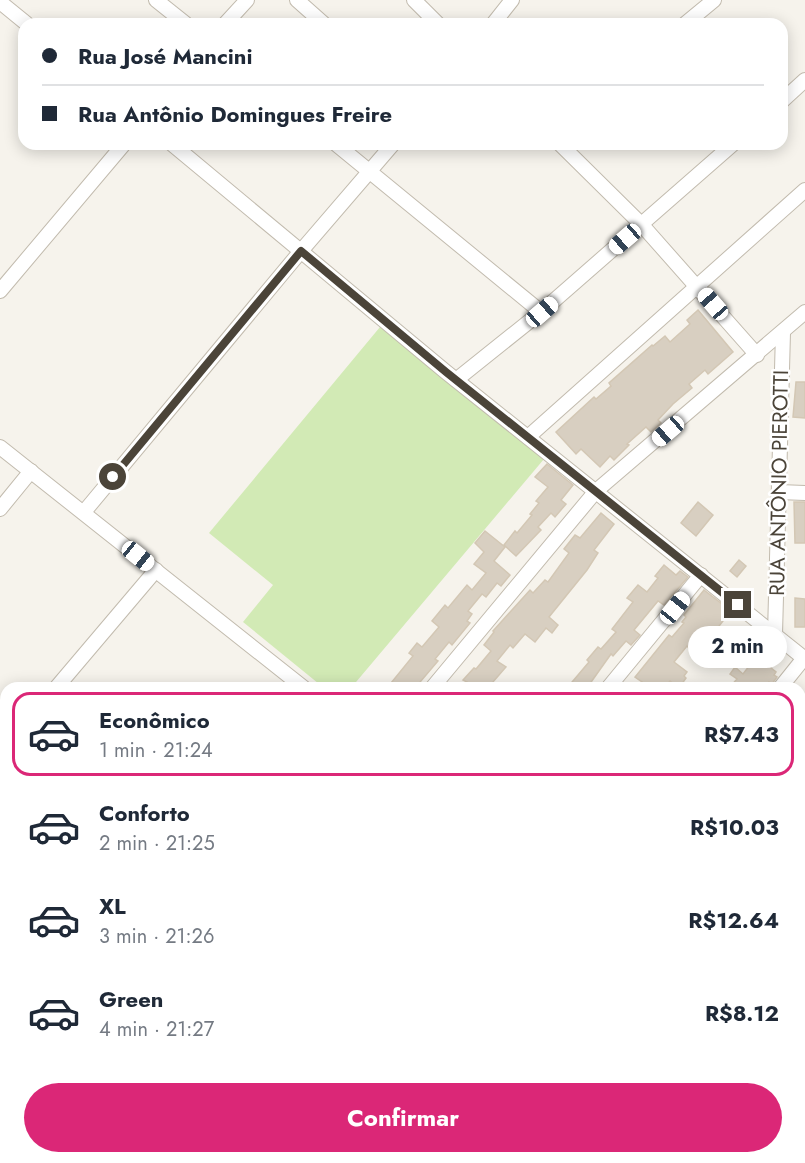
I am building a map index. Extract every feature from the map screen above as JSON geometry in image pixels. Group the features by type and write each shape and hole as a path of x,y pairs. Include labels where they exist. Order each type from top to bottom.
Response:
{"street":[{"path":"156,0 178,18"},
{"path":"230,18 247,0"},
{"path":"297,0 317,18"},
{"path":"414,0 432,18"},
{"path":"498,18 512,0"},
{"path":"692,18 714,0"},
{"path":"0,2 20,18"},
{"path":"788,96 805,80"},
{"path":"0,291 119,150"},
{"path":"179,150 456,380 805,658 785,682"},
{"path":"344,150 542,312"},
{"path":"84,512 388,150"},
{"path":"566,150 642,225 757,355"},
{"path":"456,380 542,312 726,150"},
{"path":"528,437 805,190"},
{"path":"437,682 596,492 805,312"},
{"name":"RUA ANTÔNIO PIEROTTI","path":"775,634 783,332"},
{"path":"0,447 296,682"},
{"path":"0,509 31,471"},
{"path":"779,492 805,493"},
{"path":"61,682 156,570"},
{"path":"613,682 701,575"}],"green space":[{"path":"380,327 544,459 356,682 317,682 243,622 273,585 209,533"}],"building":[{"path":"698,310 733,352 708,374 705,370 689,384 692,388 658,420 661,423 651,432 646,427 627,444 629,445 614,460 610,456 600,467 581,449 576,454 556,432 594,397 596,399 611,386 609,383 652,345 665,336 670,342 690,324 687,320"},
{"path":"796,382 805,382 805,418 793,417"},
{"path":"547,464 573,485 561,500 566,504 555,517 551,513 538,527 541,530 516,556 504,545 532,515 530,514 539,503 536,501 548,487 535,477"},
{"path":"698,502 713,515 696,536 681,523"},
{"path":"794,502 805,502 805,543 795,543"},
{"path":"601,513 614,524 594,550 598,553 587,570 549,617 558,625 552,633 546,628 535,642 525,634 513,648 510,645 497,661 506,667 493,682 463,680 491,651 484,645 493,631 530,590 533,593 545,580 548,582 569,553 564,549 575,535 580,538"},
{"path":"485,531 505,547 494,561 510,575 501,586 497,583 486,597 482,594 468,611 472,614 467,621 470,623 452,645 449,642 435,659 438,661 420,682 392,682 413,656 409,653 417,643 422,647 439,627 432,621 445,605 448,608 467,585 472,590 486,573 474,564 484,552 475,543"},
{"path":"739,560 746,566 737,577 730,571"},
{"path":"664,565 676,575 680,571 688,577 664,605 658,601 634,630 640,635 631,645 626,641 613,656 611,654 591,682 572,682 598,647 601,649 616,632 612,629 633,602 627,598 638,585 647,592 658,578 655,576"},
{"path":"704,590 731,611 708,640 700,634 674,662 687,672 683,682 642,682 635,677 669,635 672,637 684,623 682,622 686,617 684,615"},
{"path":"795,598 805,599 805,627 795,627"},
{"path":"761,660 776,672 774,675 777,677 773,682 734,682 737,679 730,674 735,667 743,674 753,661 757,664"}],"route":[{"path":"113,477 301,251 446,372 738,605"}]}
